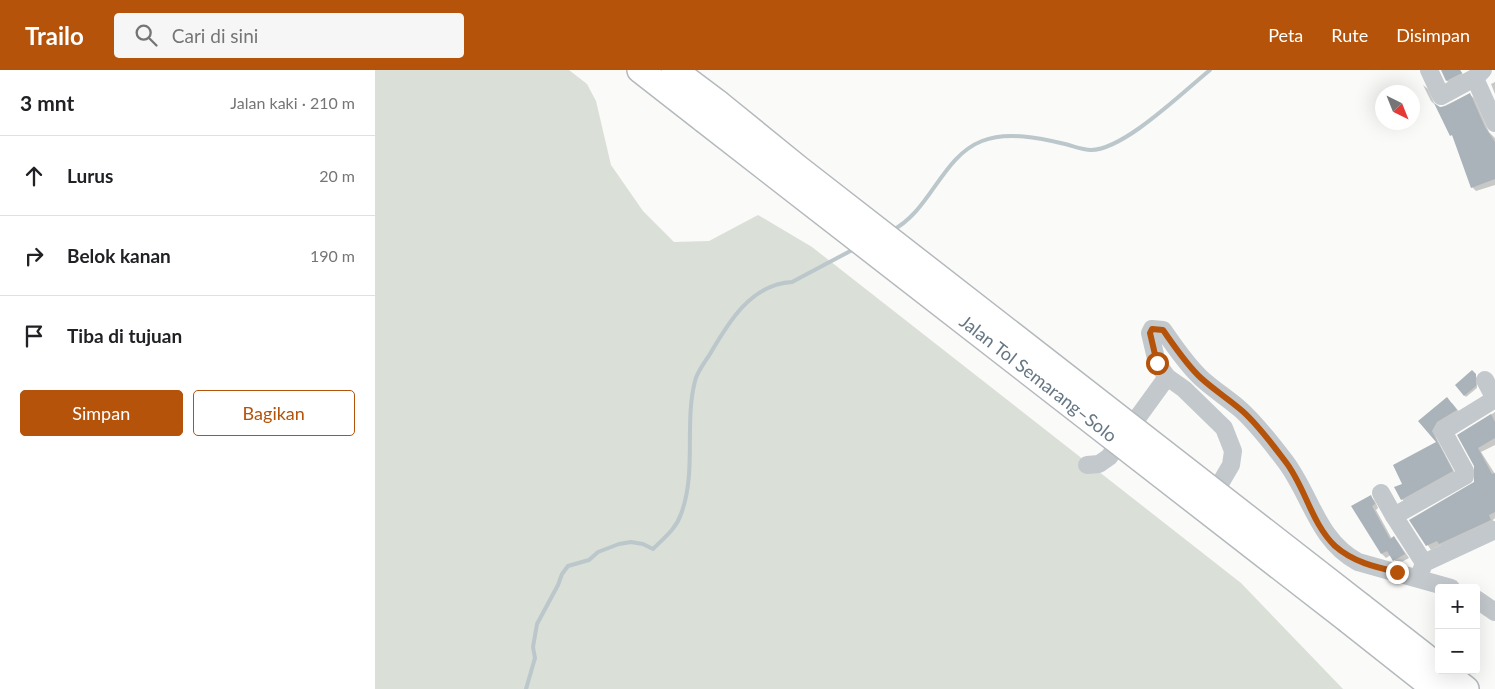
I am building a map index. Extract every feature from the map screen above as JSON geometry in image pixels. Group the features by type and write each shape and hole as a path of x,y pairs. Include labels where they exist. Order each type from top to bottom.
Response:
{"highway":[{"name":"Jalan Tol Semarang–Solo","path":"640,70 711,112 1355,613 1435,665"},
{"name":"Jalan Tol Semarang–Solo","path":"674,70 711,112"},
{"name":"Jalan Tol Semarang–Solo","path":"1355,613 1435,689"},
{"path":"1447,674 1466,689"}],"street":[{"path":"1429,70 1441,96 1480,74 1495,123"},
{"path":"1221,482 1231,465 1233,451 1224,428 1190,395 1167,377 1157,363 1150,333 1152,329 1163,330 1173,346 1201,378 1241,410 1286,462 1300,484 1320,526 1333,544 1346,556 1358,562 1422,570 1445,584"},
{"path":"1087,465 1099,464 1109,457 1167,377"},
{"path":"1394,516 1465,476 1465,471 1443,432 1495,399 1485,380"},
{"path":"1381,493 1422,570"},
{"path":"1422,570 1495,530"},
{"path":"1480,601 1494,610"}],"shaded area":[{"path":"375,70 569,70 587,84 596,101 611,165 643,211 674,242 709,241 758,215 812,247 1241,583 1343,689 375,689"}],"building":[{"path":"1441,70 1460,70 1462,73 1446,81"},
{"path":"1470,93 1485,127 1495,142 1495,179 1471,188 1452,135 1450,136 1434,103 1440,107 1446,106"},
{"path":"1472,370 1476,374 1476,386 1464,396 1455,385"},
{"path":"1447,397 1457,410 1437,422 1432,431 1453,471 1401,500 1394,487 1402,484 1393,465 1436,442 1418,421"},
{"path":"1491,414 1495,422 1495,438 1478,448 1492,474 1495,473 1495,512 1489,515 1491,520 1439,544 1437,541 1426,546 1409,520 1474,482 1474,466 1457,435"},
{"path":"1371,495 1375,504 1372,506 1390,539 1394,536 1405,554 1393,561 1387,551 1381,554 1351,506"}],"waterway":[{"path":"891,231 905,222 916,211 956,159 982,141 1002,136 1023,136 1088,150 1105,147 1120,140 1153,118 1210,70"},
{"path":"526,689 535,658 533,647 537,624 562,574 568,566 589,560 598,552 619,544 631,542 643,544 653,549 669,533 679,519 686,498 690,465 690,414 695,381 701,367 733,318 753,297 764,290 777,284 792,282 856,248"}],"route":[{"path":"1157,363 1150,333 1152,329 1163,330 1184,360 1201,378 1241,410 1286,462 1300,484 1320,526 1333,544 1346,556 1358,562 1397,572"}]}
